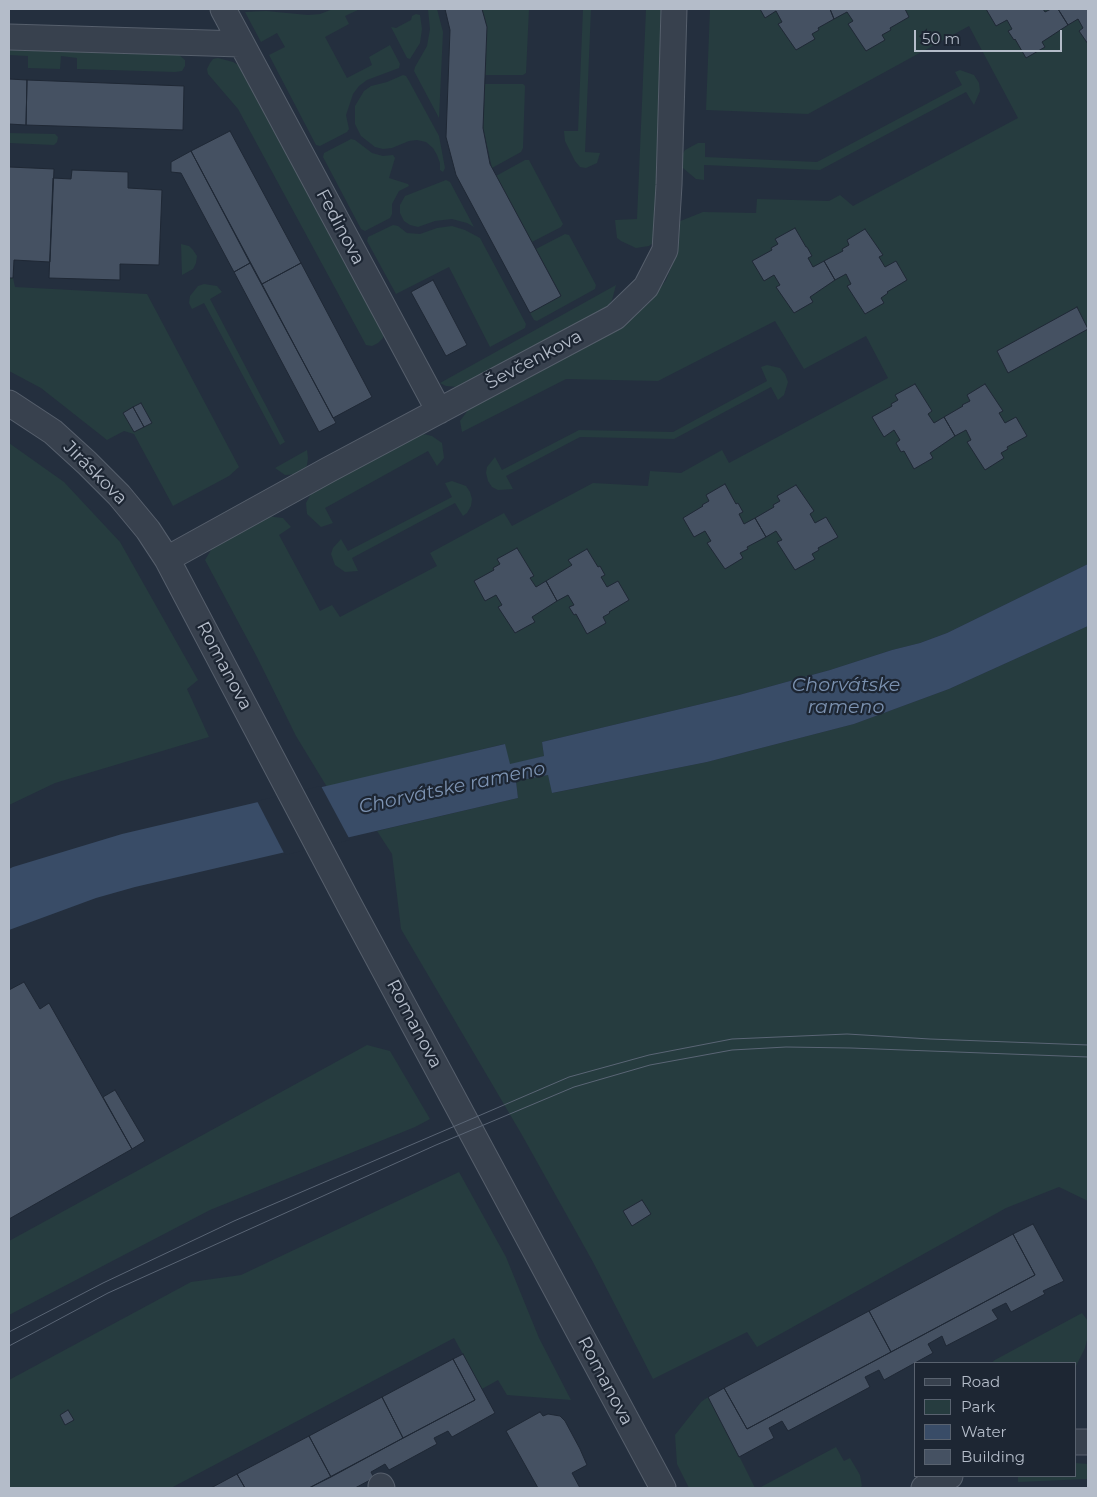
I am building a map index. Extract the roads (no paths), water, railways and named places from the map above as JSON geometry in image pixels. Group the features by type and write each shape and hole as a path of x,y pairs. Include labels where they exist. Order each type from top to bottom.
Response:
{"street":[{"name":"Fedinova","path":"223,9 439,411"},
{"name":"Ševčenkova","path":"167,559 615,317 646,287 665,250 670,185 674,9"},
{"path":"9,37 241,44"},
{"name":"Jiráskova","path":"9,403 53,432 87,463 119,495 148,530 167,559"},
{"name":"Romanova","path":"167,559 663,1488"},
{"path":"924,1488 948,1477"}],"water":[{"name":"Chorvátske rameno","path":"1088,564 1088,626 949,689 854,724 707,762 552,793 548,775 516,781 518,798 135,887 96,898 9,930 9,869 13,867 122,834 505,744 510,764 544,756 542,742 739,695 920,643 947,633"}],"tram line":[{"path":"9,1332 103,1283 234,1221 569,1077 649,1055 732,1039 847,1034 1088,1045"},
{"path":"9,1346 108,1293 436,1145 574,1087 650,1065 732,1050 786,1047 1088,1057"}]}
